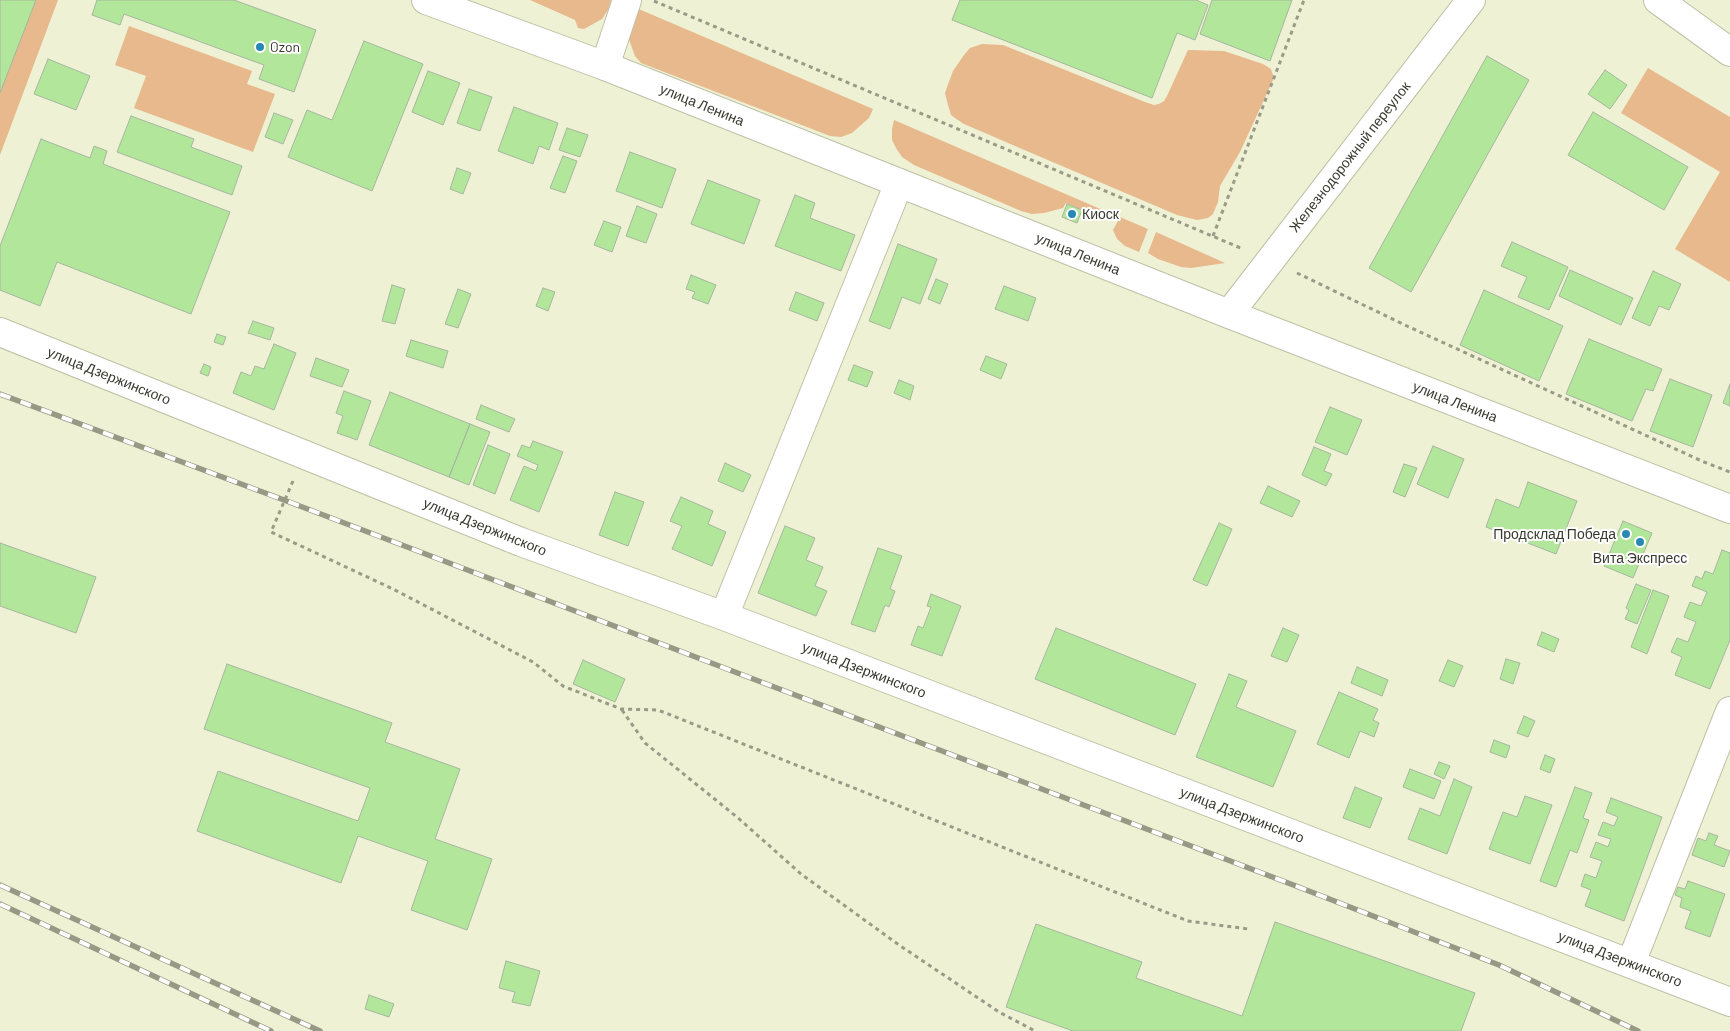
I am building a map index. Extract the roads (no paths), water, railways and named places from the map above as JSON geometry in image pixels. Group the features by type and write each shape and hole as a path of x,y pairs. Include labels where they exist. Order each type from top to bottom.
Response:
{"street":[{"name":"улица Ленина","path":"426,0 605,66 1229,314 1730,509"},
{"path":"605,66 627,0"},
{"name":"Железнодорожный переулок","path":"1229,314 1471,0"},
{"path":"1658,0 1730,52"},
{"path":"724,616 899,183"},
{"name":"улица Дзержинского","path":"0,332 521,542 724,616 1730,1002"},
{"path":"1632,963 1730,711"}],"railway":[{"path":"0,394 284,500 1296,886 1499,965 1638,1031"},
{"path":"0,885 320,1031"},
{"path":"0,904 271,1031"}],"place":[{"name":"Ozon","path":"260,47"},
{"name":"Киоск","path":"1072,214"},
{"name":"Продсклад Победа","path":"1626,534"},
{"name":"Вита Экспресс","path":"1640,542"}]}
